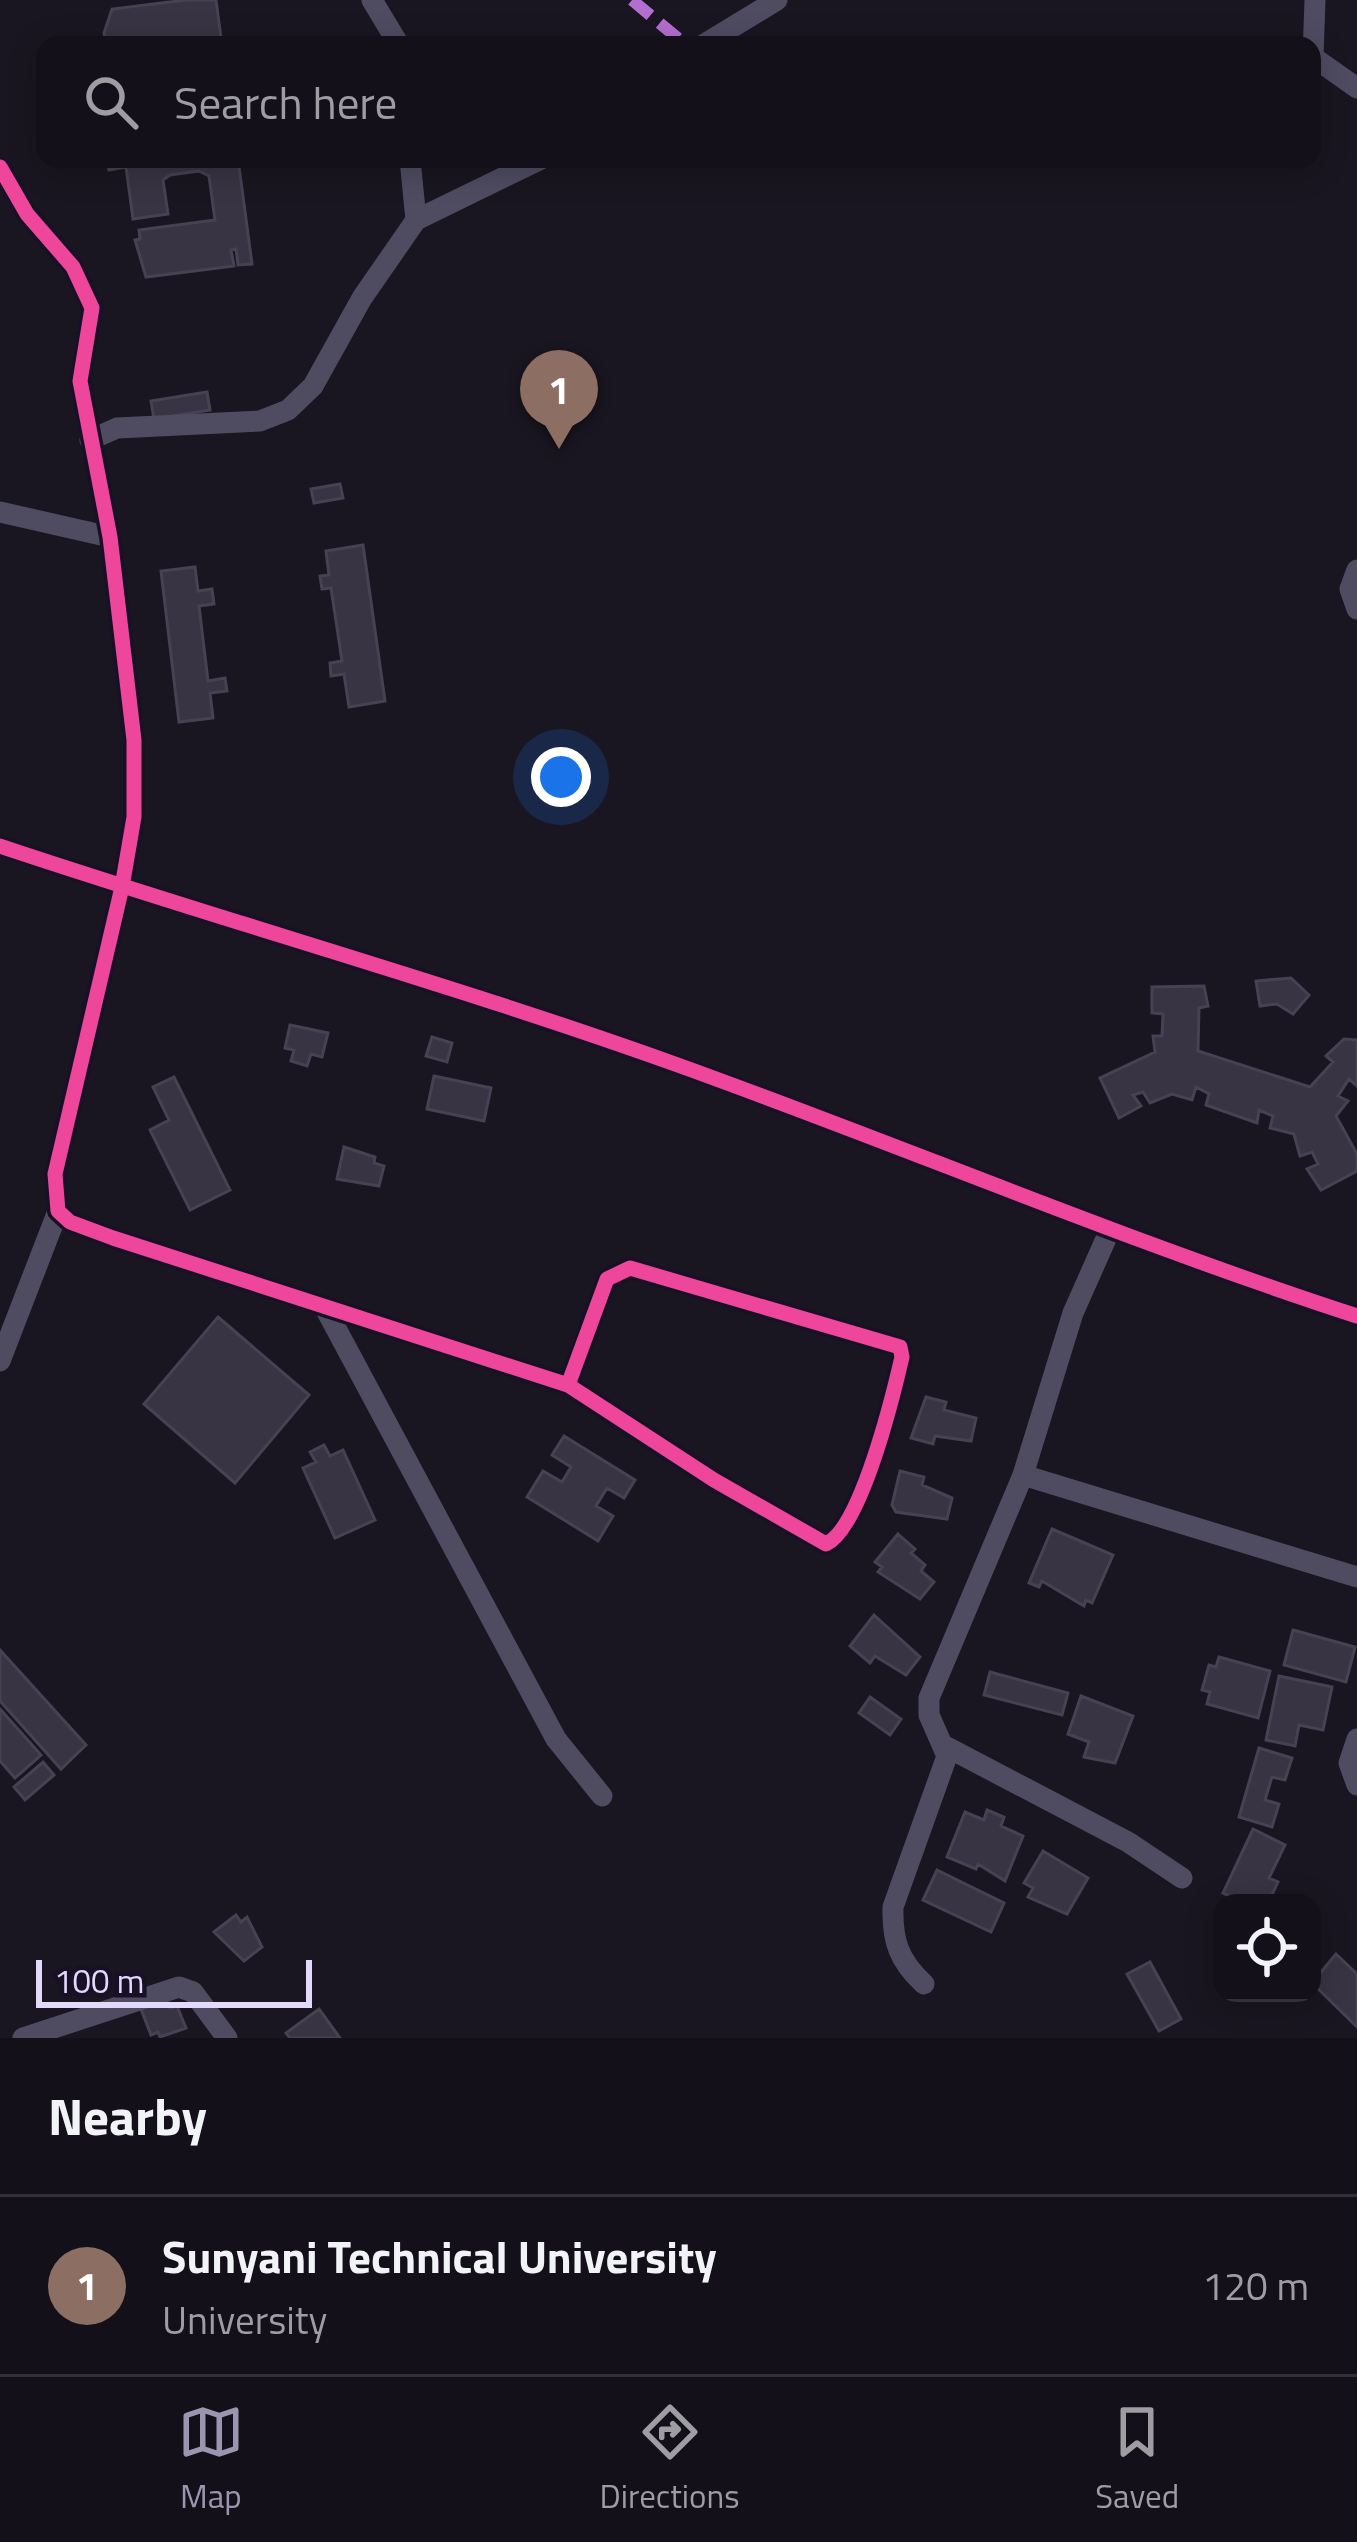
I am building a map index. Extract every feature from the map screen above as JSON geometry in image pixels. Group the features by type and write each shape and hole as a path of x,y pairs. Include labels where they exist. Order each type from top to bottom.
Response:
{"street":[{"path":"372,0 394,36"},
{"path":"718,36 777,0"},
{"path":"1314,36 1316,0"},
{"path":"1321,63 1357,88"},
{"path":"0,167 27,214 88,292 92,308 80,381 110,537 134,740 134,817 55,1174 58,1210 0,1360"},
{"path":"411,168 416,220"},
{"path":"90,440 117,428 260,421 288,410 314,386 362,298 416,220 523,168"},
{"path":"0,512 110,537"},
{"path":"1357,570 1350,590 1357,609"},
{"path":"0,846 452,986 681,1066 1109,1232 1357,1316"},
{"path":"58,1210 70,1222 113,1238 568,1384 714,1480 826,1544 842,1532 859,1495 902,1357 900,1347 630,1268 608,1279 568,1384"},
{"path":"1109,1232 1073,1313 1023,1475 929,1698 929,1714 945,1746 1128,1842 1182,1878"},
{"path":"325,1308 556,1739 602,1796"},
{"path":"1023,1475 1357,1577"},
{"path":"1357,1739 1349,1762 1357,1785"},
{"path":"924,1984 898,1952 893,1907 938,1785 945,1746"},
{"path":"23,2038 179,1987 193,1992 227,2038"}],"building":[{"path":"216,0 221,36 105,36 112,9"},
{"path":"126,168 239,168 252,264 238,265 236,249 231,250 234,266 146,277 135,240 140,239 139,230 215,220 209,176 199,171 163,180 168,214 133,219"},
{"path":"207,392 210,410 154,419 151,401"},
{"path":"340,484 343,498 314,503 311,489"},
{"path":"363,545 385,701 349,707 344,674 331,676 330,663 342,661 331,588 322,589 320,576 329,575 326,551"},
{"path":"195,567 198,591 212,589 214,604 199,606 208,681 225,678 227,691 210,693 213,718 179,722 161,571"},
{"path":"1291,978 1309,995 1293,1014 1277,1004 1260,1006 1256,981"},
{"path":"1204,986 1208,1006 1199,1008 1198,1051 1310,1087 1333,1062 1326,1056 1344,1039 1357,1040 1357,1086 1349,1079 1338,1096 1348,1101 1336,1116 1357,1154 1357,1171 1321,1190 1307,1169 1318,1164 1312,1152 1300,1156 1294,1134 1270,1128 1273,1116 1259,1110 1257,1123 1206,1105 1209,1094 1196,1087 1192,1100 1172,1094 1150,1103 1143,1092 1133,1095 1141,1106 1119,1118 1100,1078 1155,1052 1153,1036 1162,1036 1163,1014 1152,1013 1152,987"},
{"path":"290,1025 328,1033 322,1057 311,1054 307,1066 291,1061 294,1050 285,1048"},
{"path":"432,1037 452,1043 447,1062 426,1056"},
{"path":"434,1076 491,1088 484,1121 427,1109"},
{"path":"174,1077 230,1190 190,1210 150,1130 169,1120 153,1087"},
{"path":"344,1147 375,1157 374,1163 384,1166 379,1186 337,1179"},
{"path":"218,1317 309,1395 235,1483 144,1404"},
{"path":"926,1397 946,1402 944,1410 976,1418 971,1441 935,1436 933,1444 911,1438"},
{"path":"564,1436 635,1480 624,1498 607,1488 596,1506 613,1516 598,1541 527,1497 543,1471 562,1482 571,1467 552,1455"},
{"path":"324,1445 330,1456 343,1450 375,1520 335,1538 303,1468 316,1462 310,1452"},
{"path":"900,1471 924,1477 922,1485 952,1498 947,1519 896,1512 892,1505"},
{"path":"1052,1529 1113,1555 1092,1603 1086,1600 1084,1606 1042,1581 1039,1587 1029,1583"},
{"path":"898,1534 915,1549 911,1553 925,1565 921,1571 934,1582 920,1599 878,1572 882,1567 875,1562"},
{"path":"874,1615 920,1657 906,1675 875,1656 870,1663 850,1646"},
{"path":"1293,1630 1355,1647 1346,1682 1284,1665"},
{"path":"0,1650 86,1745 61,1769 0,1701"},
{"path":"1219,1657 1270,1671 1258,1718 1207,1704 1210,1692 1202,1690 1209,1665 1216,1667"},
{"path":"990,1672 1068,1693 1062,1715 984,1695"},
{"path":"1279,1676 1332,1687 1323,1730 1299,1725 1295,1746 1266,1740"},
{"path":"1081,1696 1133,1716 1115,1763 1084,1757 1089,1742 1068,1734"},
{"path":"870,1697 901,1719 890,1735 859,1713"},
{"path":"0,1709 41,1755 15,1778 0,1761"},
{"path":"1259,1748 1292,1758 1285,1780 1272,1777 1265,1800 1279,1804 1272,1827 1239,1817"},
{"path":"43,1762 54,1775 25,1800 14,1787"},
{"path":"987,1810 1004,1817 1001,1826 1023,1836 1005,1881 978,1864 976,1869 947,1857 965,1812 984,1820"},
{"path":"1253,1829 1285,1845 1269,1878 1278,1882 1272,1894 1223,1893"},
{"path":"1043,1851 1088,1878 1067,1914 1028,1897 1033,1888 1024,1883"},
{"path":"937,1870 1004,1903 991,1932 923,1900"},
{"path":"236,1915 241,1922 247,1917 262,1947 244,1961 214,1932"},
{"path":"1336,1954 1357,1974 1357,2027 1321,1992 1321,1972"},
{"path":"1150,1962 1181,2019 1159,2031 1127,1974"},
{"path":"165,1994 170,2008 177,2006 186,2028 160,2037 158,2032 151,2035 139,2004"},
{"path":"319,2009 340,2038 290,2038 286,2033"}],"marked path":[{"path":"632,0 675,36"}],"cycle path":[{"path":"0,167 27,214 73,267 92,308 80,381 110,537 134,740 134,817 55,1174 58,1211 70,1222 113,1238 568,1385 714,1480 826,1544 839,1533 863,1488 902,1357 900,1347 630,1268 607,1279 568,1385"},
{"path":"0,846 591,1035 1185,1257 1357,1316"}],"place":[{"name":"Sunyani Technical University","path":"559,449"}]}
